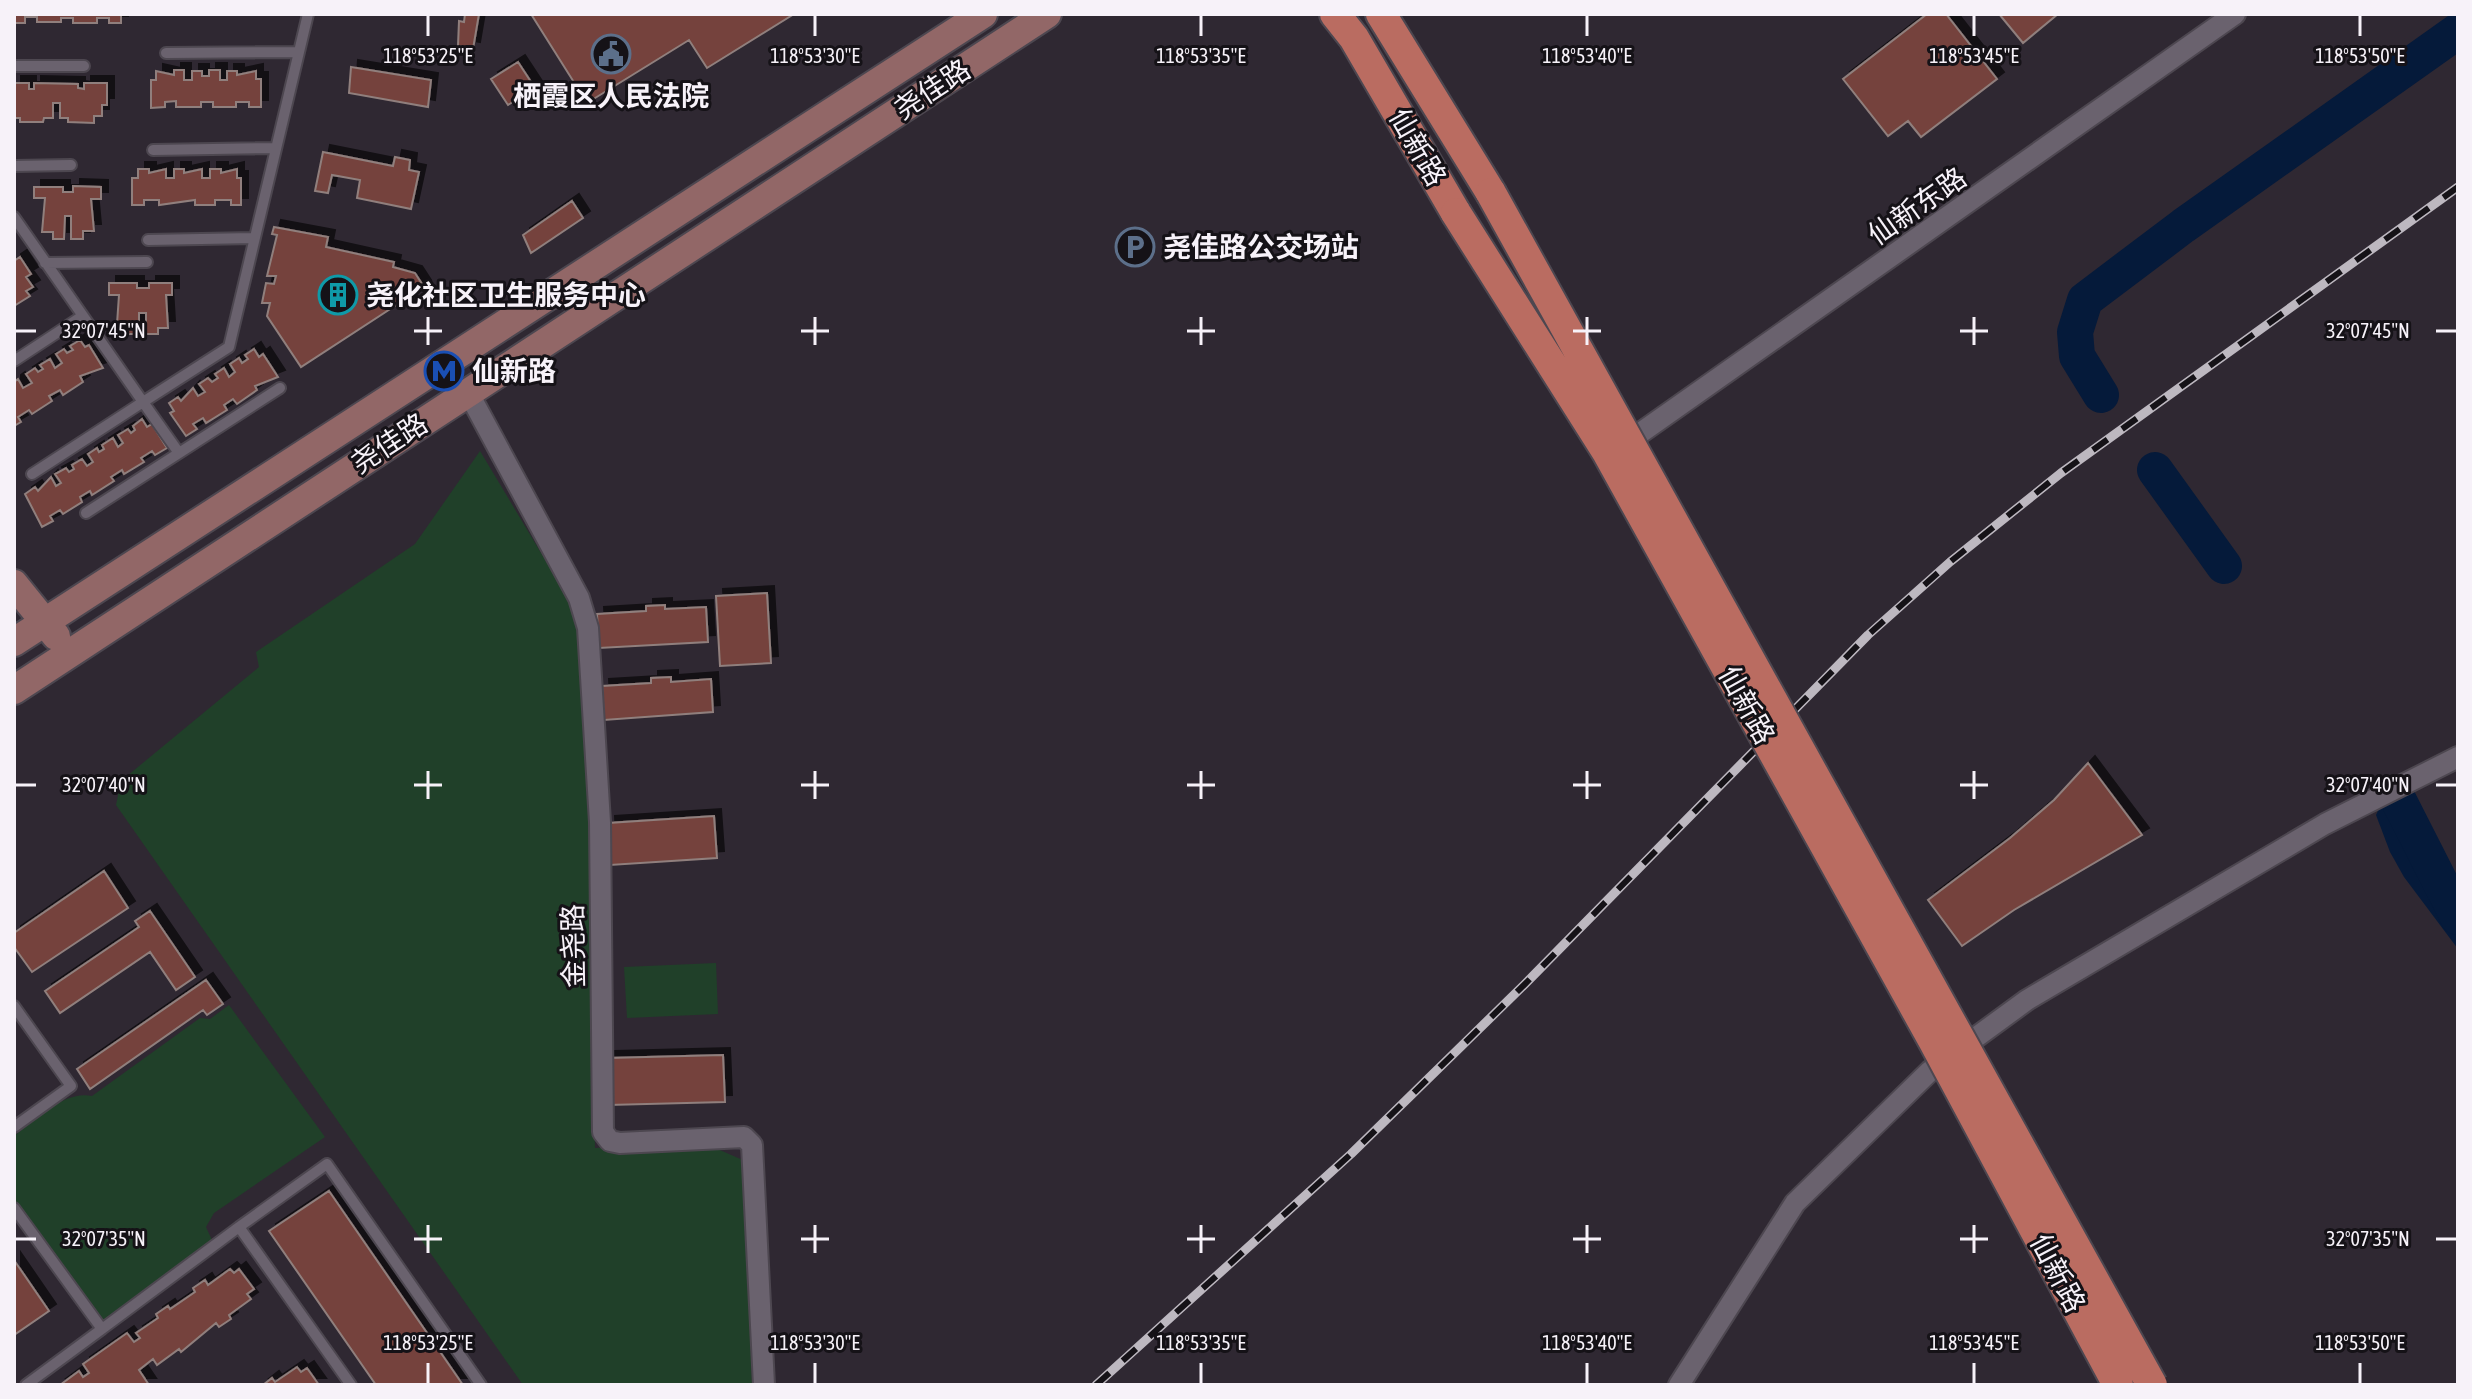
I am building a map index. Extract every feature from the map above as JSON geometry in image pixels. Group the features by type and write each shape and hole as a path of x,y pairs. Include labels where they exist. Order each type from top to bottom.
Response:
{"main road":[{"name":"尧佳路","path":"15,640 983,14"},
{"name":"尧佳路","path":"14,690 1047,14"},
{"name":"仙新路","path":"1313,14 1359,26 1456,213 1614,466 1934,1042 2118,1385"},
{"name":"仙新路","path":"1335,14 1359,26 1445,116"},
{"name":"仙新路","path":"1381,14 1445,116 1629,441 2152,1385"},
{"path":"14,584 69,653"},
{"path":"15,640 40,672"}],"street":[{"name":"仙新东路","path":"1629,441 2235,14"},
{"name":"金尧路","path":"468,392 579,598 588,628 600,822 603,1132 610,1141 620,1143 744,1137 752,1145 764,1385"},
{"path":"1679,1385 1795,1203 1930,1071 2027,1000 2325,824 2458,757"}],"lane":[{"path":"32,474 229,347 308,14"},
{"path":"166,53 298,52"},
{"path":"14,66 84,66"},
{"path":"153,150 274,148"},
{"path":"14,166 71,165"},
{"path":"14,217 19,235 45,263 179,453"},
{"path":"148,240 254,238"},
{"path":"45,263 147,262"},
{"path":"14,361 81,317"},
{"path":"86,513 280,388"},
{"path":"14,1006 71,1086 14,1127"},
{"path":"26,1385 327,1164 481,1385"},
{"path":"14,1208 102,1329"},
{"path":"239,1227 351,1385"}],"green space":[{"path":"480,451 577,613 586,691 595,1148 706,1144 745,1161 752,1385 523,1385 116,805 121,781 259,667 256,652 415,544"},
{"path":"716,963 718,1014 627,1018 624,967"},
{"path":"229,1005 325,1137 214,1213 206,1227 212,1240 103,1320 14,1200 14,1136 61,1102 71,1097 92,1096 200,1018 210,1019"}],"water":[{"path":"2384,798 2458,894 2458,949 2404,877 2390,852 2376,815"}],"building":[{"path":"14,14 121,14 121,23 109,23 109,18 97,18 97,23 73,23 73,18 61,18 61,22 37,22 37,17 25,17 25,23 14,23"},
{"path":"465,14 479,14 473,49 458,46 459,21 464,22"},
{"name":"栖霞区人民法院","path":"531,14 794,14 707,68 689,40 587,103"},
{"path":"1927,14 1946,14 1997,79 1921,137 1908,121 1888,136 1843,79"},
{"path":"1999,14 2058,14 2023,43"},
{"path":"518,62 535,88 508,105 491,79"},
{"path":"351,67 431,80 428,107 349,93"},
{"path":"174,70 184,70 184,80 192,80 192,71 202,71 202,76 209,76 209,70 220,70 220,80 227,80 227,71 237,71 237,75 256,71 256,79 261,79 261,107 249,107 249,102 236,102 236,107 213,107 213,102 201,102 201,107 176,107 176,101 165,102 165,107 151,108 151,80 156,80 156,71 174,75"},
{"path":"14,83 29,83 29,89 34,89 34,83 78,84 78,88 84,89 84,83 107,83 107,105 102,105 102,116 94,116 94,123 68,122 68,118 60,118 60,103 53,103 53,118 44,118 43,122 20,122 20,118 14,118"},
{"path":"323,152 393,166 395,157 410,160 409,170 419,172 411,209 357,198 360,180 332,175 328,193 315,191"},
{"path":"138,169 149,169 149,173 166,169 166,178 174,178 174,169 184,169 184,173 202,169 202,178 210,178 210,169 221,169 221,173 237,169 237,178 241,178 241,205 231,205 231,200 215,200 215,205 195,205 195,200 159,205 159,200 144,200 144,205 132,205 132,178 138,178"},
{"path":"73,186 101,187 101,199 91,199 94,231 83,231 83,239 71,239 71,216 65,216 64,239 53,239 53,232 42,232 45,198 34,198 34,187 63,187 63,192 73,192"},
{"path":"572,201 583,218 531,253 523,235"},
{"name":"尧化社区卫生服务中心","path":"274,227 328,237 326,247 394,262 393,267 415,273 424,287 301,367 267,316 270,303 262,303 266,283 274,284 276,276 267,276 277,235 272,234"},
{"path":"20,257 31,274 26,277 33,287 26,291 30,296 14,306 14,261"},
{"path":"109,283 137,283 137,288 149,288 149,283 172,283 172,295 166,295 168,328 158,328 158,334 146,334 146,313 139,313 139,334 128,334 128,324 117,324 119,295 109,295"},
{"path":"80,340 85,347 89,345 103,368 80,376 83,382 63,395 60,390 49,396 52,401 32,414 29,410 18,417 21,422 14,426 14,382 18,379 23,388 32,383 26,374 35,368 38,372 43,369 40,365 50,359 55,368 62,363 56,354 64,349 67,353 73,350 70,346"},
{"path":"254,349 259,357 263,354 278,377 255,386 257,390 237,404 233,399 224,405 227,410 206,423 203,418 193,424 197,429 186,436 170,413 174,411 169,403 178,397 181,401 193,388 198,396 205,392 199,384 208,378 212,382 218,378 215,374 224,368 229,377 235,372 230,364 239,358 242,363 248,359 245,355"},
{"path":"142,419 147,427 152,424 167,448 155,455 152,451 141,458 144,462 124,474 122,470 111,477 114,481 92,495 90,491 80,497 82,502 63,514 60,510 50,516 53,521 42,527 25,494 35,487 38,491 51,477 56,486 61,483 55,474 66,468 69,472 74,469 72,465 82,459 87,466 93,462 88,454 97,448 99,452 104,449 102,445 113,438 118,447 123,443 118,435 128,429 131,433 135,430 133,426"},
{"path":"767,593 771,663 720,666 716,596"},
{"path":"665,605 665,609 706,607 708,642 599,648 597,614 646,611 646,606"},
{"path":"671,677 671,682 711,679 713,712 604,720 602,686 651,683 651,678"},
{"path":"2088,763 2142,835 2014,910 1962,946 1928,900 2010,838 2054,800"},
{"path":"714,816 717,858 610,865 608,823"},
{"path":"104,871 128,908 32,972 14,947 14,933"},
{"path":"150,911 195,977 176,990 150,952 60,1013 45,991 139,927 135,921"},
{"path":"206,980 223,1004 207,1015 203,1010 90,1089 77,1069"},
{"path":"723,1055 725,1102 608,1105 608,1058"},
{"path":"329,1191 463,1385 376,1385 269,1231"},
{"path":"14,1260 49,1311 14,1335"},
{"path":"230,1269 234,1273 239,1269 254,1289 247,1294 251,1299 229,1315 231,1319 219,1327 216,1323 181,1352 179,1349 157,1365 153,1359 139,1370 149,1385 60,1385 79,1371 83,1377 89,1373 83,1364 127,1333 134,1342 140,1338 136,1333 158,1318 156,1314 168,1306 170,1309 195,1292 193,1288 205,1280 208,1285"},
{"path":"297,1367 301,1372 307,1368 319,1385 263,1385 272,1378 275,1382"}],"waterway":[{"path":"2101,395 2077,356 2075,332 2085,300 2183,226 2458,31"},
{"path":"2155,470 2224,566"},
{"path":"2399,801 2458,917"}],"railway":[{"path":"1096,1385 1351,1154 1525,984 1868,635 1950,562 2061,473 2458,187"}],"place":[{"name":"栖霞区人民法院","path":"611,54"},
{"name":"尧佳路公交场站","path":"1135,247"},
{"name":"尧化社区卫生服务中心","path":"338,295"},
{"name":"仙新路","path":"444,371"}]}
